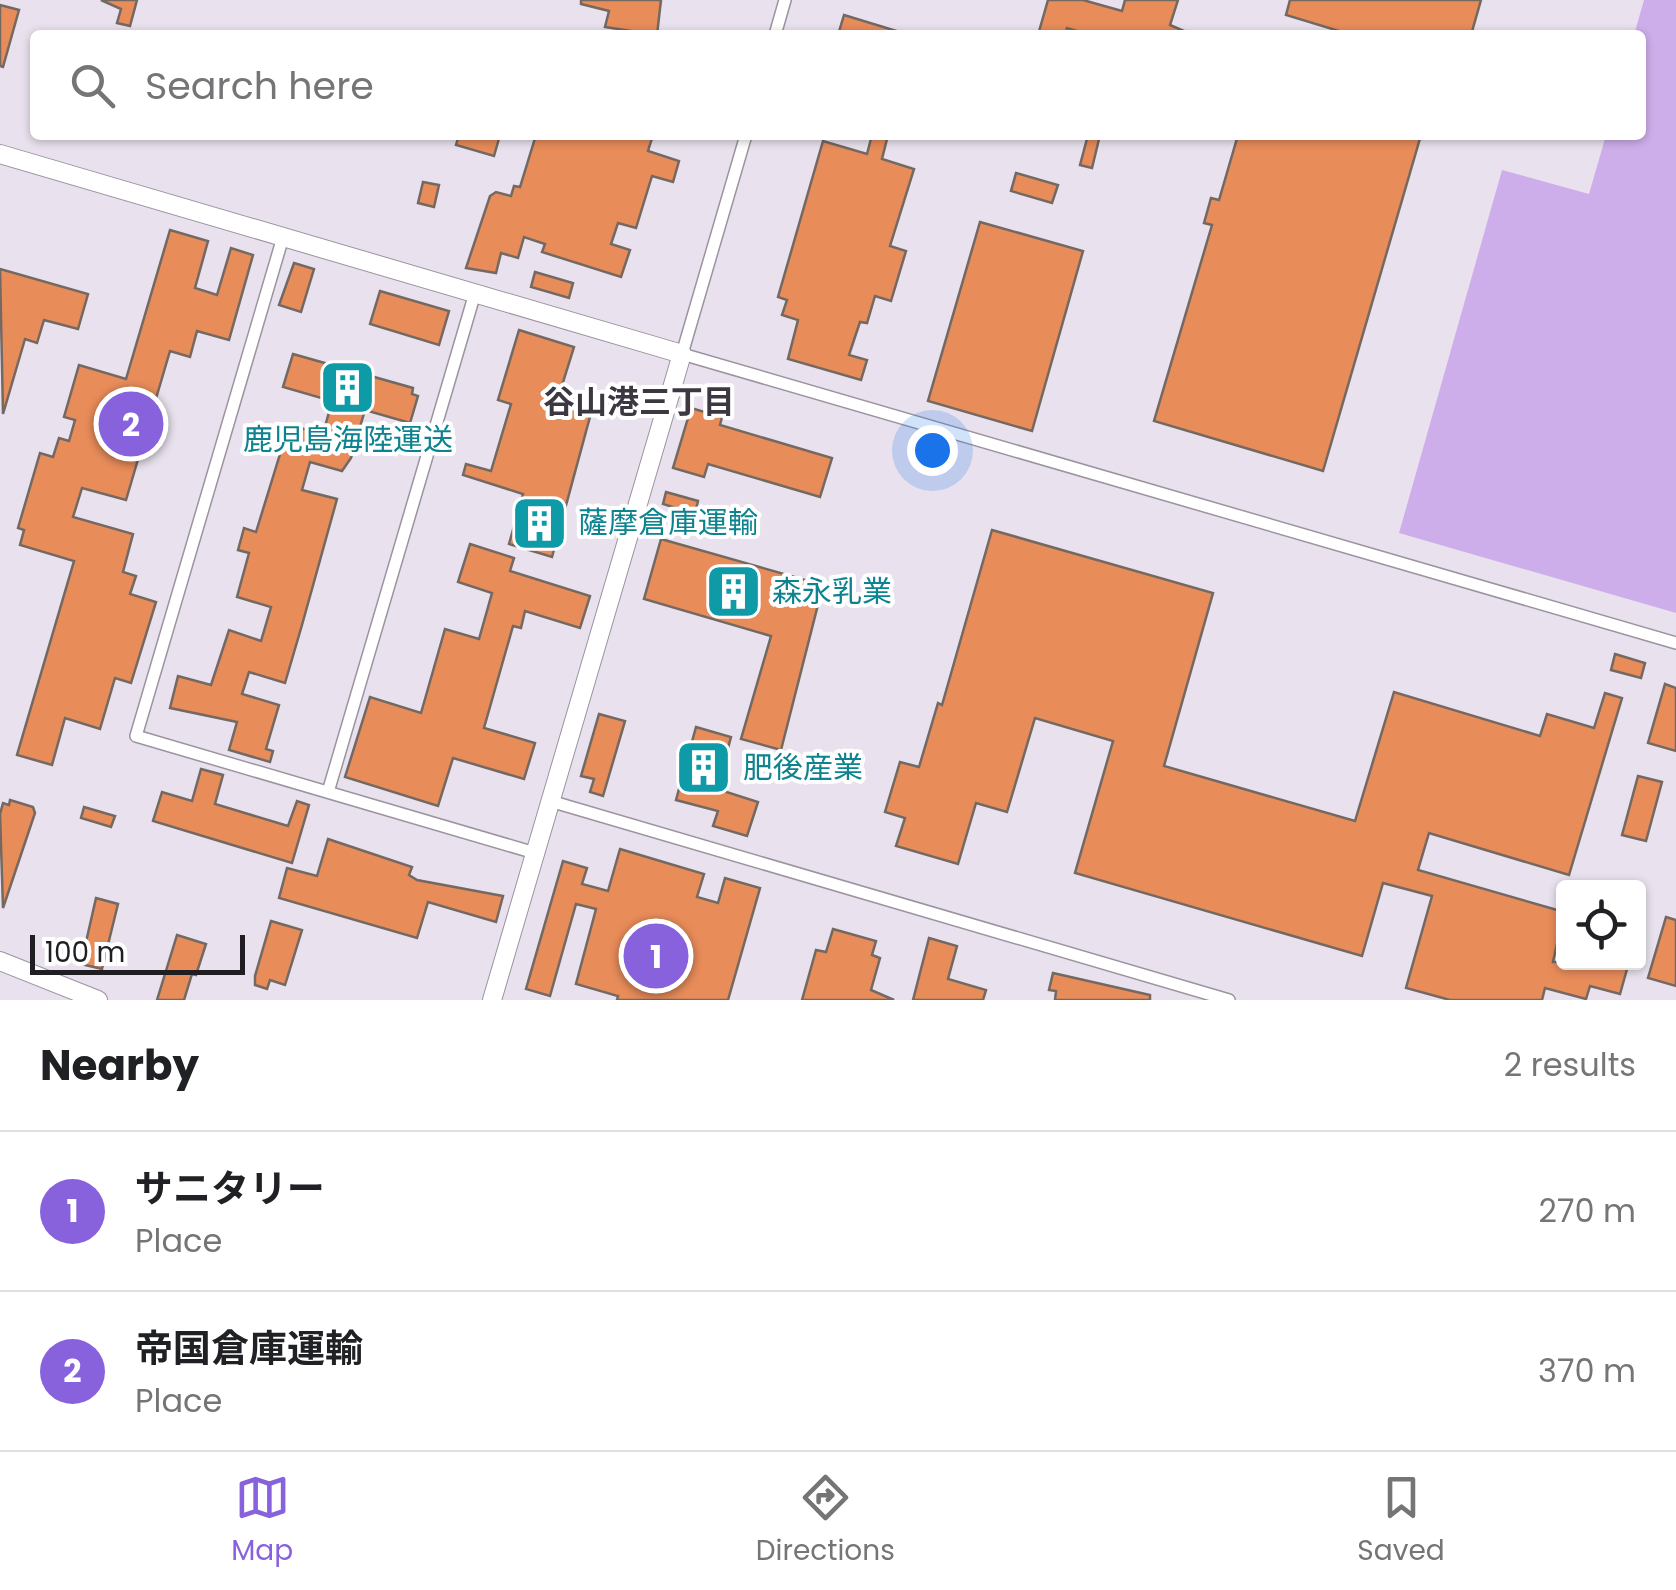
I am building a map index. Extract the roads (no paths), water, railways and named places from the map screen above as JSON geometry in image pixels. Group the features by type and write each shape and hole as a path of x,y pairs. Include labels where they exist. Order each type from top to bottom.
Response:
{"street":[{"path":"776,30 785,0"},
{"path":"492,1000 745,140"},
{"path":"0,154 1676,643"},
{"path":"283,238 136,736 535,853"},
{"path":"328,792 475,293"},
{"path":"550,802 1229,1000"},
{"path":"0,962 98,1000"}],"place":[{"name":"鹿児島海陸運送","path":"348,387"},
{"name":"帝国倉庫運輸","path":"131,424"},
{"name":"薩摩倉庫運輸","path":"539,523"},
{"name":"森永乳業","path":"733,592"},
{"name":"肥後産業","path":"704,768"},
{"name":"サニタリー","path":"656,956"}],"district":[{"name":"谷山港三丁目","path":"639,402"}]}
